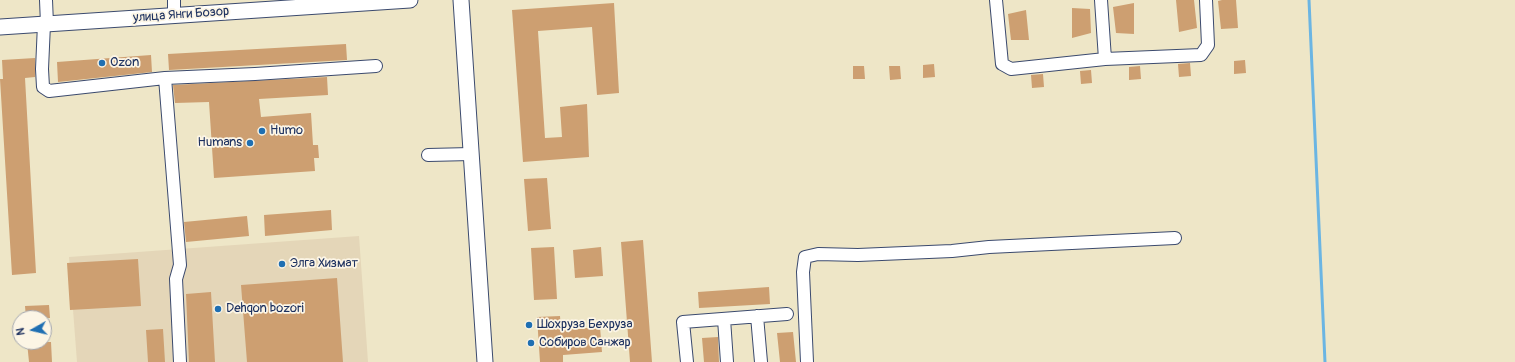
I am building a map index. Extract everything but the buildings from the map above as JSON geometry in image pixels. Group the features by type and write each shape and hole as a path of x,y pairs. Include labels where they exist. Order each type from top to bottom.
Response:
{"street":[{"path":"46,0 42,69 43,87 49,91 165,78 376,66"},
{"path":"174,0 174,16"},
{"name":"улица Янги Бозор","path":"0,27 174,16 290,4 410,0"},
{"path":"461,0 485,362"},
{"path":"996,0 1002,64 1011,69 1105,60 1201,55 1208,45 1206,0"},
{"path":"1101,0 1105,60"},
{"path":"165,78 180,264 176,279 180,362"},
{"path":"428,155 471,154"},
{"path":"807,362 803,272 805,257 818,254 858,255 944,252 989,247 1175,238"},
{"path":"687,362 683,322 787,314"},
{"path":"757,316 761,362"},
{"path":"724,319 727,362"}],"shaded area":[{"name":"Dehqon bozori","path":"359,236 368,362 77,362 69,257"}],"waterway":[{"path":"1309,0 1325,362"}],"place":[{"name":"Ozon","path":"102,63"},
{"name":"Humo","path":"262,131"},
{"name":"Humans","path":"250,143"},
{"name":"Элга Хизмат","path":"282,264"},
{"name":"Dehqon bozori","path":"218,309"},
{"name":"Шохруза Бехруза","path":"529,325"},
{"name":"Собиров Санжар","path":"531,343"}]}
